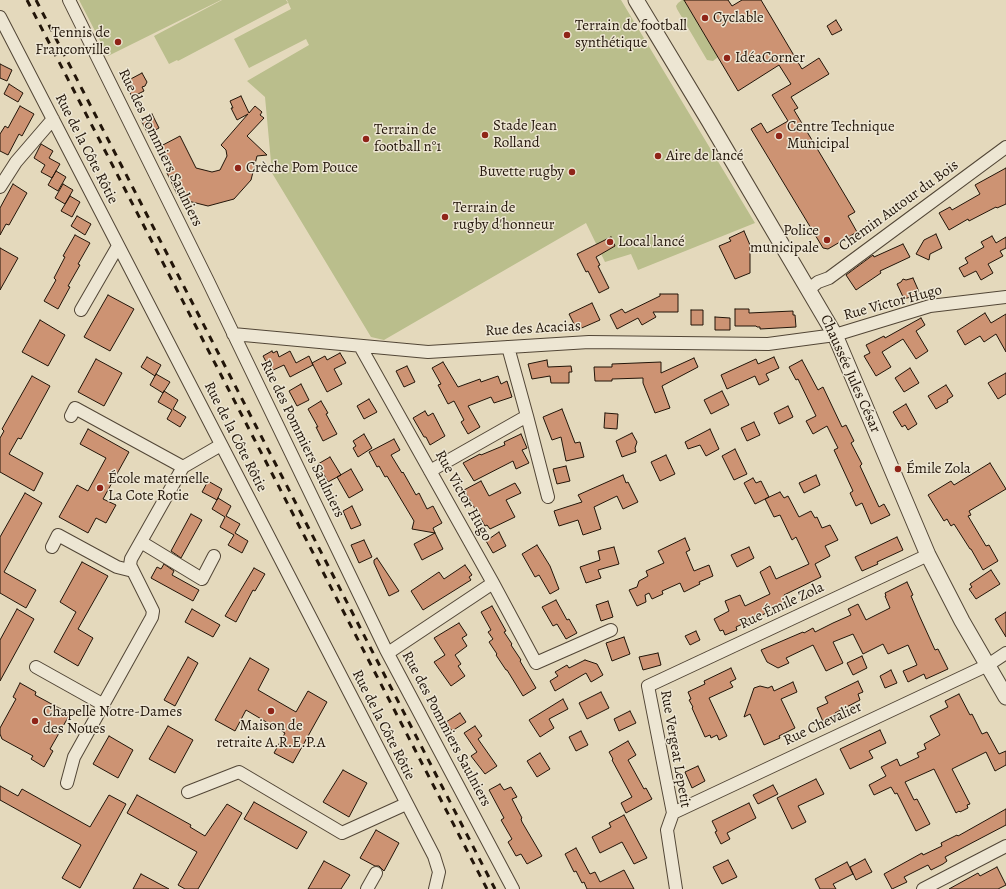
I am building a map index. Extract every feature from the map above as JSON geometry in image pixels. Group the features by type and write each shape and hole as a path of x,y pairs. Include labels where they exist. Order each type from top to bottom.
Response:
{"street":[{"name":"Rue des Pommiers Saulniers","path":"68,0 203,272 388,653 513,889"},
{"name":"Chaussée Jules César","path":"636,0 835,335 928,555 962,621 1006,697"},
{"name":"Rue de la Côte Rôtie","path":"1,21 434,856 439,872 435,889"},
{"path":"0,187 16,162 53,119"},
{"name":"Chemin Autour du Bois","path":"809,289 818,282 829,278 1006,147"},
{"path":"81,310 118,246"},
{"name":"Rue Victor Hugo","path":"835,335 930,306 1006,297"},
{"name":"Rue des Acacias","path":"233,334 428,352 589,342 768,344 835,335"},
{"name":"Rue Victor Hugo","path":"360,346 493,583 536,663 611,630"},
{"path":"508,347 548,497"},
{"path":"71,416 75,408 183,467"},
{"path":"430,471 527,416"},
{"path":"67,783 74,757 152,618 153,611 130,565 131,559 183,467 221,446"},
{"path":"52,547 58,535 117,567 133,571"},
{"path":"141,542 202,579 214,556"},
{"name":"Rue Émile Zola","path":"648,686 928,555"},
{"path":"388,653 493,583"},
{"name":"Rue Chevalier","path":"672,813 988,665 1006,653"},
{"path":"36,667 104,705"},
{"name":"Rue Vergeat Lepetit","path":"648,686 672,813 667,830 676,889"},
{"path":"188,792 239,772 342,833 406,804"},
{"path":"923,889 1006,846"},
{"path":"367,889 376,873"}],"green space":[{"name":"Tennis de Franconville","path":"79,0 221,0 108,56"},
{"path":"222,0 286,0 288,3 178,61 177,60 169,64 154,36"},
{"name":"Stade Jean Rolland","path":"287,0 621,0 755,223 638,270 631,254 605,262 586,223 384,340 371,337 272,173 265,97 247,81 309,45 306,39 249,68 234,39 291,9"},
{"path":"684,0 718,57 713,61 707,60 677,9 676,6"}],"building":[{"path":"684,0 728,0 732,6 742,0 761,0 802,69 819,58 829,74 791,97 798,108 794,110 855,212 848,216 857,232 828,249 823,248 751,129 761,123 767,133 788,121 772,95 791,84 779,65 738,91"},
{"path":"836,20 842,30 832,35 827,26"},
{"path":"0,64 12,70 7,81 0,78"},
{"path":"142,73 147,82 145,86 142,87 144,91 132,97 125,82"},
{"path":"9,84 23,93 18,102 4,94"},
{"name":"Crèche Pom Pouce","path":"241,96 249,113 255,106 262,112 260,115 264,118 247,136 267,155 257,156 251,180 234,199 208,206 184,200 180,191 177,194 167,173 172,170 161,146 180,136 196,168 212,172 220,170 227,156 226,150 221,145 248,114 237,120 231,108 233,108 230,101"},
{"path":"20,106 34,114 22,136 19,134 8,155 0,151 0,134 5,126 8,128"},
{"path":"152,114 159,128 148,134 141,120"},
{"path":"41,144 53,151 49,158 60,164 52,178 41,172 45,165 34,158"},
{"path":"1006,168 1006,204 997,208 996,207 969,221 968,219 949,230 939,213 950,207 952,210 980,194 975,185"},
{"path":"56,171 66,177 58,191 48,185"},
{"path":"13,184 27,193 9,225 6,224 0,235 0,208"},
{"path":"63,184 73,190 65,204 55,198"},
{"path":"70,196 80,202 72,217 61,211"},
{"path":"77,216 91,224 85,235 71,226"},
{"path":"744,231 750,245 750,273 735,279 719,246 731,241 729,238"},
{"path":"936,234 942,248 930,254 929,260 916,254 924,240"},
{"path":"75,235 90,243 78,264 80,265 68,286 70,287 58,309 44,301 56,280 54,278 65,257 63,256"},
{"path":"992,236 996,243 1006,237 1006,248 1000,251 1003,256 988,264 993,273 981,280 976,271 964,277 959,268 968,263 965,258 984,247 981,242"},
{"path":"611,237 615,246 596,257 600,265 598,266 609,288 599,293 588,271 586,272 577,254"},
{"path":"903,244 910,257 880,271 881,273 856,290 846,275 873,255 874,257"},
{"path":"0,248 18,258 0,290"},
{"path":"913,278 920,294 904,299 897,284 903,279 906,280"},
{"path":"660,294 678,294 678,312 653,312 656,317 642,325 638,318 617,329 610,315 622,309 625,313 660,296"},
{"path":"108,295 134,309 110,351 84,337"},
{"path":"592,303 600,320 577,330 569,314"},
{"path":"735,309 749,309 749,313 793,311 793,315 795,315 796,327 760,329 760,327 756,326 735,326"},
{"path":"691,310 703,310 703,325 691,325"},
{"path":"985,313 991,323 1006,314 1006,352 996,334 984,342 980,336 965,345 957,331"},
{"path":"715,317 730,318 730,330 715,330"},
{"path":"921,318 925,325 916,331 928,351 916,359 903,339 882,352 891,367 876,376 864,356 870,353 866,345 884,336 885,338"},
{"path":"40,320 65,335 48,366 22,352"},
{"path":"272,351 273,353 277,351 279,357 290,351 296,363 309,356 313,365 290,377 284,365 271,371 263,356"},
{"path":"340,353 346,363 334,369 342,384 327,392 312,363 325,356 327,360"},
{"path":"147,357 161,365 155,376 141,367"},
{"path":"774,357 779,368 766,374 769,380 759,385 755,376 727,389 721,375 756,359 758,364"},
{"path":"694,358 698,367 662,386 670,408 655,413 643,383 643,378 595,381 594,367 612,367 612,364 661,362 661,373"},
{"path":"96,359 122,373 104,406 78,392"},
{"path":"547,360 548,367 571,366 572,372 569,372 569,383 551,383 550,376 532,379 528,364"},
{"path":"802,360 818,390 823,387 842,427 846,425 854,441 851,443 862,464 860,466 879,507 884,504 890,515 871,524 862,503 856,506 850,493 853,491 834,450 838,448 827,426 813,434 806,421 816,416 798,379 796,380 789,367"},
{"path":"443,362 458,387 480,379 481,382 498,376 501,384 507,381 512,397 494,403 491,397 468,406 480,427 468,434 461,422 464,420 454,401 448,404 438,385 441,384 432,368"},
{"path":"407,366 415,382 404,387 396,371"},
{"path":"910,368 919,383 904,392 895,378"},
{"path":"1006,373 1006,394 998,399 988,383"},
{"path":"156,374 170,382 163,393 150,385"},
{"path":"32,376 50,386 21,439 18,438 9,454 43,473 34,491 0,472 0,438 4,431 2,429"},
{"path":"301,384 309,400 297,406 289,391"},
{"path":"946,385 953,396 947,400 948,402 936,409 928,396"},
{"path":"164,391 178,400 173,409 186,417 180,427 167,419 172,410 158,402"},
{"path":"722,391 729,405 711,414 704,400"},
{"path":"369,399 377,412 364,419 357,406"},
{"path":"321,401 337,434 323,441 316,427 318,427 308,409"},
{"path":"906,404 917,424 908,430 905,425 902,427 893,412"},
{"path":"788,406 793,417 779,424 774,413"},
{"path":"562,409 575,443 580,442 584,457 566,461 561,437 552,440 543,417"},
{"path":"425,411 428,416 433,413 445,436 430,445 413,418"},
{"path":"605,413 618,414 617,429 604,428"},
{"path":"754,422 760,435 747,441 741,428"},
{"name":"École maternelle La Cote Rotie","path":"88,429 129,452 103,499 116,505 106,523 96,518 88,533 59,517 77,485 88,491 106,458 80,444"},
{"path":"710,429 719,449 706,456 700,445 688,449 685,442"},
{"path":"632,433 637,442 635,448 636,452 622,457 616,441"},
{"path":"364,434 372,448 358,457 353,448 356,446 353,441"},
{"path":"521,434 527,448 522,450 529,463 516,469 513,461 474,481 463,463 480,454 481,455 505,445 504,442"},
{"path":"394,439 400,450 391,455 416,495 419,493 427,509 433,506 442,523 433,528 435,533 412,529 414,521 387,476 385,477 379,466 377,467 369,452"},
{"path":"735,449 747,474 734,480 722,456"},
{"path":"666,455 675,474 660,481 651,462"},
{"path":"330,457 341,475 328,482 318,464"},
{"path":"990,463 1006,489 969,511 971,515 968,516 986,546 989,545 998,561 983,570 954,524 951,526 947,519 944,521 928,495 951,481 954,485"},
{"path":"566,466 570,481 557,484 553,469"},
{"path":"351,469 363,490 349,498 337,477"},
{"path":"623,475 626,483 628,482 638,502 623,509 617,496 594,507 601,529 583,535 578,520 559,526 554,511 582,502 578,495"},
{"path":"816,475 820,485 804,493 799,483"},
{"path":"753,478 756,483 761,481 769,497 755,504 744,483"},
{"path":"208,481 222,489 217,500 202,492"},
{"path":"481,481 489,496 515,483 521,493 506,500 515,517 490,529 487,525 485,526 464,490"},
{"path":"780,492 784,498 788,496 799,517 811,511 815,518 817,517 822,528 830,525 838,540 825,546 830,556 815,564 821,577 784,595 788,603 736,627 737,630 725,635 723,630 720,631 714,619 729,611 725,601 740,595 745,606 770,594 760,572 770,566 776,579 809,564 796,537 792,540 780,515 774,517 765,499"},
{"path":"25,493 42,503 4,572 36,590 26,608 0,593 0,537"},
{"path":"218,498 231,506 226,516 240,524 235,533 248,541 242,553 228,545 234,535 220,527 225,517 212,509"},
{"path":"352,506 361,525 351,529 343,511"},
{"path":"191,514 202,520 181,558 171,551"},
{"path":"499,532 506,546 493,553 486,541"},
{"path":"435,533 443,549 422,560 414,544"},
{"path":"897,537 903,550 862,571 855,557"},
{"path":"685,538 690,550 686,552 694,571 709,565 713,576 699,582 700,584 684,592 680,583 662,591 663,594 652,599 649,593 645,595 646,602 637,606 629,590 637,587 639,581 648,576 646,571 664,563 658,551"},
{"path":"364,540 372,557 359,563 351,545"},
{"path":"537,545 550,566 559,589 550,594 539,575 535,577 522,554"},
{"path":"614,547 619,564 598,570 601,578 586,583 580,567 600,560 598,551"},
{"path":"749,547 754,558 737,567 731,555"},
{"path":"377,558 399,591 389,596 374,563 374,560"},
{"path":"82,562 108,576 78,629 93,638 78,666 54,652 76,612 60,602"},
{"path":"164,564 174,571 172,575 199,590 193,601 151,578 157,567 161,569"},
{"path":"465,565 472,575 469,577 471,580 423,610 411,591 439,572 444,579"},
{"path":"254,568 265,574 255,591 253,590 236,622 225,616"},
{"path":"991,570 1000,584 976,599 969,589 972,587 970,584"},
{"path":"907,582 913,595 911,596 935,650 938,649 948,669 926,679 924,674 908,682 903,671 917,665 908,645 888,654 883,644 863,654 853,634 833,642 843,663 826,671 813,645 786,658 789,663 778,668 767,662 761,650 813,628 815,632 851,615 848,609 858,604 866,620 890,608 885,593"},
{"path":"556,600 567,620 569,619 577,633 566,639 557,624 553,626 542,607"},
{"path":"608,601 613,617 601,621 596,605"},
{"path":"492,606 506,631 504,632 536,688 523,696 489,642 493,639 488,632 491,630 481,612"},
{"path":"17,609 34,619 0,681 0,640"},
{"path":"192,609 220,625 213,637 185,622"},
{"path":"1006,612 1006,637 995,619"},
{"path":"459,623 467,635 462,638 467,646 455,655 461,664 458,666 465,676 451,686 434,662 445,655 434,638"},
{"path":"696,631 700,640 690,645 685,636"},
{"path":"624,637 630,654 612,661 606,643"},
{"path":"658,653 661,665 643,670 639,657"},
{"path":"862,656 867,668 853,675 847,663"},
{"path":"188,657 198,663 175,706 164,700"},
{"name":"Maison de retraite A.R.E.P.A","path":"250,658 269,669 258,690 296,712 308,691 327,702 293,763 274,753 285,733 246,710 235,731 215,720"},
{"path":"585,660 597,664 603,675 591,682 586,673 555,691 550,681 558,676 555,672 567,665 569,668"},
{"path":"731,668 736,679 730,682 733,687 709,698 727,736 719,740 717,735 711,738 710,735 705,737 692,708 693,707 689,700 691,699 688,692 705,684 704,681"},
{"path":"891,670 897,683 885,688 880,676"},
{"path":"858,681 863,692 858,694 860,700 835,713 838,720 825,726 817,708 828,703 825,697"},
{"path":"793,682 797,692 781,699 795,728 779,736 780,738 764,745 750,714 744,717 754,688 760,686 768,688 772,686 774,691"},
{"name":"Chapelle Notre-Dames des Noues","path":"20,683 36,692 35,695 70,714 50,749 53,751 44,767 31,759 33,756 2,739 0,734 0,728 16,699 13,697"},
{"path":"601,692 609,708 587,719 579,703"},
{"path":"959,694 970,715 972,714 982,734 987,732 999,754 1006,751 1006,765 995,771 986,752 952,769 970,804 967,805 968,808 956,813 934,769 905,782 914,800 917,799 930,824 916,831 897,793 895,794 891,787 874,795 869,785 886,776 881,767 897,759 900,766 919,757 917,753 926,749 924,744 940,735 930,716 948,707 945,701"},
{"path":"563,699 568,709 549,719 554,728 540,737 529,720"},
{"path":"630,711 636,723 619,731 614,719"},
{"path":"460,713 466,722 452,731 446,722"},
{"path":"168,726 193,740 175,773 149,759"},
{"path":"475,726 482,736 478,739 497,766 485,774 471,756 477,752 464,733"},
{"path":"880,730 886,743 869,751 873,758 850,769 840,749"},
{"path":"581,731 588,745 576,751 569,737"},
{"path":"109,736 133,750 118,778 93,764"},
{"path":"628,741 636,755 628,760 644,789 646,788 652,799 626,813 621,803 632,797 609,752"},
{"path":"540,753 550,769 537,777 527,761"},
{"path":"698,766 705,781 692,788 685,772"},
{"path":"343,770 367,783 349,817 323,802"},
{"path":"816,779 824,794 798,806 806,822 792,829 777,798"},
{"path":"500,784 504,790 511,787 517,797 512,799 522,818 522,822 542,856 527,864 521,854 516,856 508,842 512,839 501,820 504,818 489,790"},
{"path":"773,785 778,794 758,804 753,795"},
{"path":"0,786 18,796 22,789 90,827 109,795 126,804 80,888 62,878 81,845 0,800"},
{"path":"137,795 191,825 190,827 205,836 227,804 242,813 198,889 185,889 178,885 197,852 127,813"},
{"path":"254,802 307,832 297,849 244,819"},
{"path":"749,803 756,818 727,833 730,839 721,844 715,832 717,831 712,821"},
{"path":"1006,809 1006,825 945,857 947,861 943,864 931,870 928,865 904,877 907,882 892,889 884,874 922,853 923,855 942,846 941,843 957,835 958,836"},
{"path":"624,815 647,858 634,864 622,842 600,853 592,837 611,827 609,823"},
{"path":"376,830 399,843 384,871 379,866 375,866 360,858"},
{"path":"576,848 590,874 595,872 600,882 624,870 634,889 587,889 576,871 574,872 565,854"},
{"path":"865,859 872,872 856,880 850,867"},
{"path":"728,860 737,877 722,884 713,867"},
{"path":"324,861 350,875 341,889 308,889"},
{"path":"847,862 853,874 833,884 836,889 820,889 815,879"},
{"path":"997,867 1006,885 998,889 949,889 978,873 980,876"},
{"path":"141,874 169,889 133,889"}],"railway":[{"path":"27,0 487,889"},
{"path":"36,0 495,889"}],"place":[{"name":"Cyclable","path":"705,18"},
{"name":"Terrain de football synthétique","path":"567,35"},
{"name":"Tennis de Franconville","path":"118,42"},
{"name":"IdéaCorner","path":"727,58"},
{"name":"Stade Jean Rolland","path":"485,135"},
{"name":"Centre Technique Municipal","path":"779,136"},
{"name":"Terrain de football n°1","path":"366,139"},
{"name":"Aire de lancé","path":"658,156"},
{"name":"Crèche Pom Pouce","path":"238,168"},
{"name":"Buvette rugby","path":"572,172"},
{"name":"Terrain de rugby d'honneur","path":"445,217"},
{"name":"Police municipale","path":"827,240"},
{"name":"Local lancé","path":"610,242"},
{"name":"Émile Zola","path":"898,469"},
{"name":"École maternelle La Cote Rotie","path":"100,488"},
{"name":"Maison de retraite A.R.E.P.A","path":"271,711"},
{"name":"Chapelle Notre-Dames des Noues","path":"35,721"}]}
